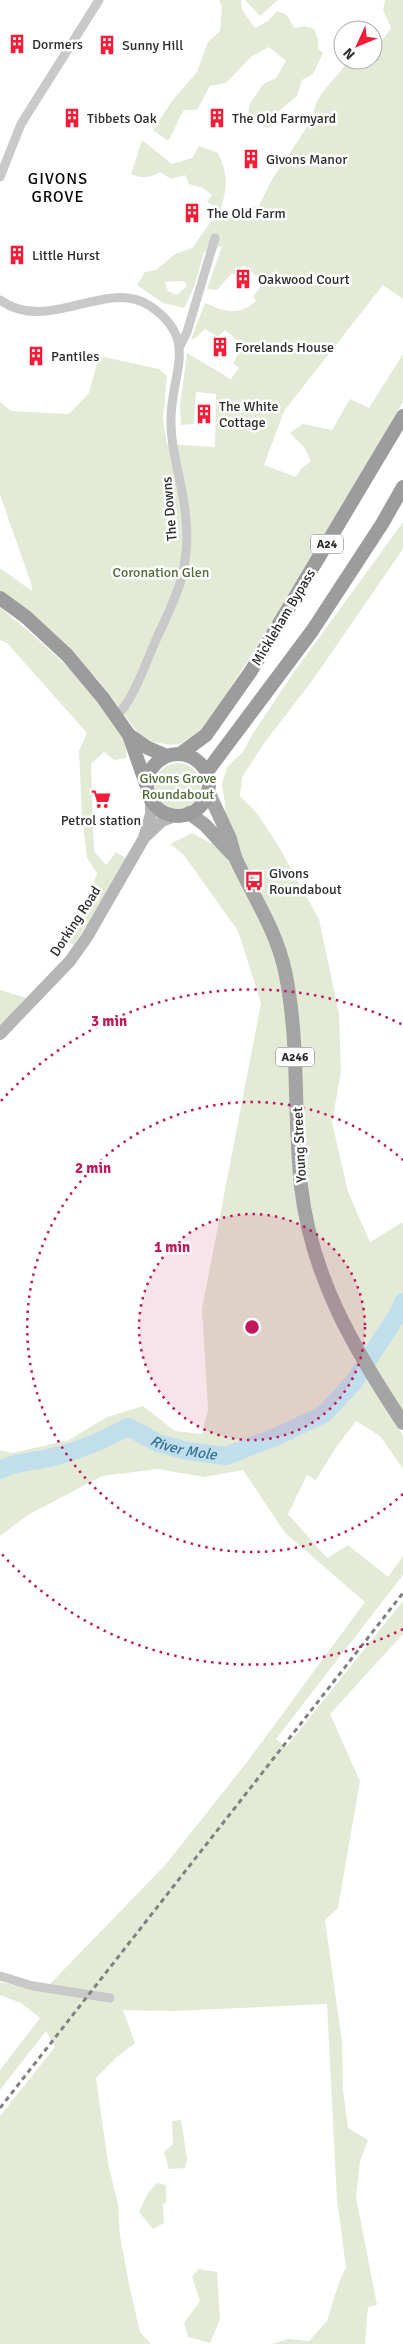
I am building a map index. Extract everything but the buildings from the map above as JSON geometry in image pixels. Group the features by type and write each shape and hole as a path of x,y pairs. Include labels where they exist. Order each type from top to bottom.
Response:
{"highway":[{"name":"Mickleham Bypass","path":"173,755 206,735 251,671 403,416"},
{"name":"Mickleham Bypass","path":"206,773 312,631 382,524 403,487"},
{"path":"0,598 26,617 67,655 116,716 129,735 151,800 165,813 175,816 189,814 204,800 208,791 206,773 196,760 148,748 129,735"},
{"path":"146,784 151,769 158,761 173,755"}],"main road":[{"name":"Young Street","path":"208,791 235,856 266,915 285,969 295,1045 301,1187 307,1224 320,1268 341,1321 403,1423"},
{"name":"Dorking Road","path":"0,1034 70,961 87,937 144,838 151,814 151,800"},
{"name":"Young Street","path":"189,814 205,825 235,856"},
{"name":"Dorking Road","path":"144,838 162,821 175,816"}],"street":[{"path":"0,177 21,124 99,0"},
{"name":"The Downs","path":"116,716 129,698 181,580 186,555 186,521 180,473 172,440 171,420 181,356 180,346 187,332 215,238"},
{"path":"0,300 12,307 44,312 110,298 136,300 148,305 158,313 175,333 180,346"},
{"path":"0,1976 33,1986 110,1998"}],"green space":[{"path":"219,0 241,0 242,10 255,28 268,21 277,11 287,15 294,28 305,26 314,29 318,39 318,49 323,53 313,74 302,80 297,96 279,111 275,124 268,128 248,118 249,105 263,84 276,78 286,61 269,47 252,56 226,83 210,86 197,110 184,110 168,141 153,130 172,101 197,72 208,42 220,31 222,7"},
{"path":"245,0 278,0 260,16"},
{"name":"Coronation Glen","path":"385,0 403,0 403,299 383,285 284,411 264,465 296,477 301,469 311,461 304,447 290,433 303,424 332,430 350,399 369,408 403,354 403,402 283,607 204,728 182,743 171,745 153,742 138,733 99,681 64,646 0,592 0,568 32,591 31,583 0,495 0,402 11,411 69,414 89,393 99,356 159,369 167,376 163,418 167,444 215,447 216,394 196,392 194,424 181,425 180,406 187,353 231,379 239,368 233,363 243,345 225,330 218,337 205,329 194,339 191,339 205,303 231,311 243,309 256,301 253,296 264,283 244,265 234,275 232,273 217,290 207,289 222,246 204,252 195,285 184,308 163,303 137,285 145,272 156,270 175,254 192,248 210,223 218,216 240,209 259,206 271,181 313,118 314,109 321,94 341,70 383,70 383,39 391,28 383,10","holes":["184,281 187,286 177,295 168,291 165,282"]},
{"path":"142,140 172,164 192,158 199,146 218,153 226,181 221,210 207,202 212,195 203,188 189,184 185,175 171,179 160,172 146,177 131,174"},
{"path":"403,522 403,549 312,681 265,742 242,777 240,796 257,813 279,847 319,919 339,1014 341,1072 332,1122 348,1192 370,1242 403,1222 403,1415 399,1429 403,1435 403,1469 380,1436 356,1421 335,1449 316,1480 307,1475 288,1514 327,1558 348,1545 388,1577 403,1556 403,1575 276,1739 286,1747 403,1601 403,1634 330,1714 360,1781 338,1908 325,1920 342,2042 343,2090 348,2128 368,2140 360,2162 356,2197 377,2305 368,2307 365,2344 272,2344 288,2339 309,2341 327,2321 339,2282 346,2267 337,2200 327,2004 173,2011 123,2010 135,2043 117,2057 96,2078 108,2163 118,2204 120,2236 129,2284 140,2332 151,2344 0,2344 0,2116 55,2047 46,2031 0,2090 0,2070 40,2018 21,2003 0,1995 0,1982 46,1992 49,1985 166,1864 247,1762 365,1602 285,1533 243,1470 204,1477 158,1469 102,1476 28,1515 0,1536 0,1450 12,1453 69,1440 107,1417 143,1406 175,1431 202,1434 208,1409 202,1309 261,1003 238,931 183,854 170,844 192,833 211,843 224,824 225,804 222,784 227,767 243,752 252,735 294,672"},
{"path":"0,607 78,676 98,698 114,720 124,740 126,758 114,760 104,752 91,764 94,851 106,865 116,852 127,859 74,945 67,942 67,937 91,899 91,891 97,873 87,858 82,816 79,751 87,733 7,643 0,640"},
{"name":"Givons Grove Roundabout","path":"174,763 182,763 191,767 197,773 201,786 197,799 191,805 182,809 174,809 165,805 159,799 155,790 155,782 159,773 165,767"},
{"path":"0,990 27,998 0,1030"},
{"path":"181,2120 187,2159 185,2168 169,2169 164,2152 173,2144 172,2121"},
{"path":"157,2183 166,2185 166,2203 163,2204 164,2223 153,2229 139,2212 148,2193"},
{"path":"198,2269 217,2272 220,2319 210,2343 188,2337 184,2323 200,2301 192,2277"}],"waterway":[{"name":"River Mole","path":"0,1470 12,1465 46,1459 73,1451 128,1427 158,1443 187,1451 226,1456 278,1436 324,1414 353,1383 398,1314 403,1302"}],"railway":[{"path":"0,2108 403,1593"}],"place":[{"name":"Dormers","path":"17,44"},
{"name":"Sunny Hill","path":"107,45"},
{"name":"Tibbets Oak","path":"72,118"},
{"name":"The Old Farmyard","path":"217,118"},
{"name":"Givons Manor","path":"251,159"},
{"name":"The Old Farm","path":"192,213"},
{"name":"Little Hurst","path":"17,255"},
{"name":"Oakwood Court","path":"243,279"},
{"name":"Forelands House","path":"220,347"},
{"name":"Pantiles","path":"36,356"},
{"name":"The White Cottage","path":"204,414"},
{"name":"Petrol station","path":"101,799"},
{"name":"Givons Roundabout","path":"254,881"}],"district":[{"name":"GIVONS GROVE","path":"58,187"}]}
